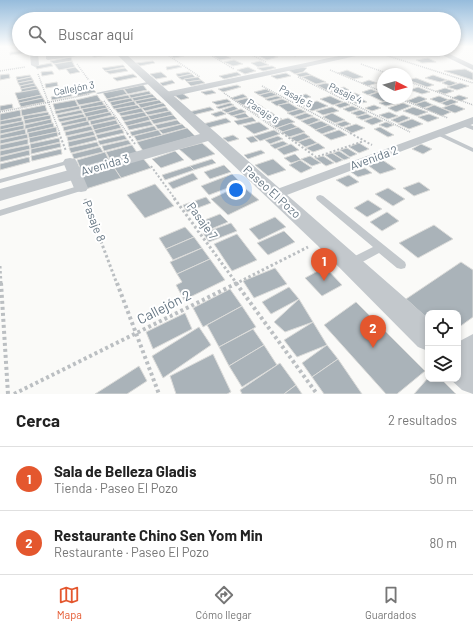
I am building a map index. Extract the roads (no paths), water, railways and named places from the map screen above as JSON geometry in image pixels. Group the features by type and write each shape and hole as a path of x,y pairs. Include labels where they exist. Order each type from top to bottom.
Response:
{"street":[{"name":"Paseo El Pozo","path":"132,64 274,195 325,239 425,334"},
{"path":"166,94 309,64"},
{"name":"Avenida 2","path":"274,195 469,124"},
{"name":"Avenida 3","path":"0,195 211,136"},
{"path":"461,354 473,344"},
{"path":"461,368 473,379"}],"lane":[{"name":"Callejón 3","path":"98,93 152,82"},
{"path":"439,134 473,150"},
{"path":"0,181 75,174"},
{"path":"0,213 75,174"},
{"path":"320,198 401,265"},
{"path":"350,263 380,248"}],"place":[{"name":"Sala de Belleza Gladis","path":"324,281"},
{"name":"Restaurante Chino Sen Yom Min","path":"373,348"}]}
